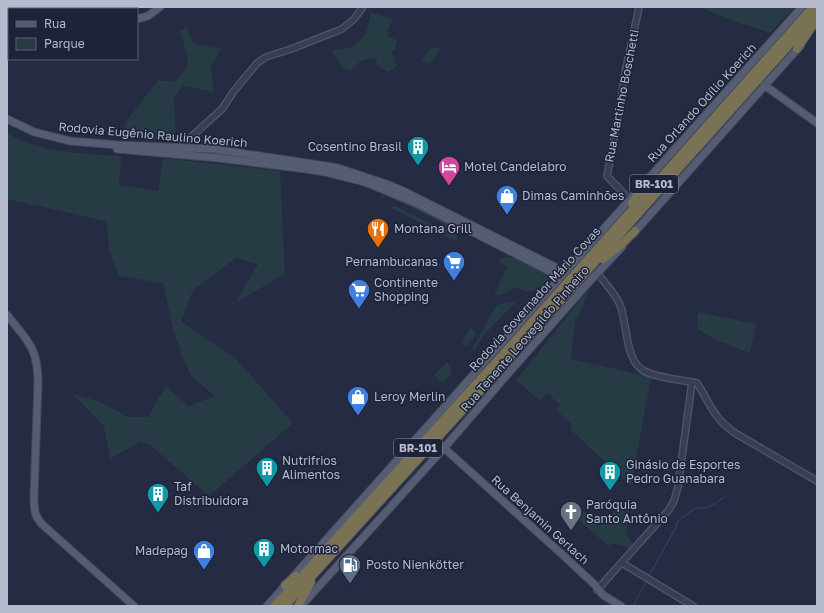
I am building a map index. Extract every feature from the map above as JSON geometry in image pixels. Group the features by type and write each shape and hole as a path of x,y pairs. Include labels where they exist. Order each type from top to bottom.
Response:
{"highway":[{"name":"Rodovia Governador Mário Covas","path":"275,606 322,553 499,364 615,228 813,7"},
{"path":"797,49 812,27 817,15"},
{"name":"Rodovia Governador Mário Covas","path":"499,364 593,271 817,15"},
{"path":"615,228 645,184"},
{"path":"593,271 635,231"},
{"name":"Rodovia Governador Mário Covas","path":"285,606 488,376"},
{"path":"285,585 322,553"},
{"path":"298,606 317,571"}],"main road":[{"path":"138,19 148,16 160,7"},
{"name":"Rua Orlando Odílio Koerich","path":"266,606 802,7"},
{"path":"635,231 817,27"},
{"path":"764,85 817,123"},
{"name":"Rodovia Eugênio Raulino Koerich","path":"7,119 34,132 70,141 214,150 338,168 374,180 421,200 563,275"},
{"name":"Rodovia Eugênio Raulino Koerich","path":"7,124 31,136 58,143 218,158 284,166 325,172 357,180 384,189 416,203 563,275"},
{"name":"Rua Tenente Leovegildo Pinheiro","path":"302,606 444,448 593,271"},
{"path":"7,316 31,346 37,365 38,384 34,511 37,518 44,526 134,606"},
{"path":"486,360 505,377"},
{"name":"Rua Benjamin Gerlach","path":"444,448 564,556 595,585 597,590 621,606"}],"street":[{"path":"180,147 222,109 234,91 257,63 266,57 342,29 354,19 363,7"},
{"name":"Rua Martinho Boschetti","path":"630,200 608,179 607,176 622,96 623,83 639,7"},
{"path":"593,271 618,301 624,316 630,351 640,368 650,374 697,383 717,418 724,425 817,481"},
{"path":"597,590 664,516 674,501 678,487 692,382"},
{"path":"622,563 693,606"}],"green space":[{"path":"700,7 795,7 770,33 730,20"},
{"path":"371,13 393,19 388,30 388,37 397,40 395,50 391,53 395,57 393,62 398,65 389,72 377,66 376,58 362,60 350,71 342,68 339,61 331,51 352,47 366,34"},
{"path":"187,27 193,44 221,49 211,67 214,92 183,86 174,97 176,139 148,140 125,131 125,123 158,80 175,82 188,66 187,55 180,31"},
{"path":"432,47 441,49 430,64 421,62"},
{"path":"7,133 23,141 47,148 71,152 121,156 119,185 158,191 163,158 280,171 285,274 235,303 258,264 236,258 193,290 181,321 236,359 293,423 209,496 150,445 140,442 110,459 104,426 74,395 95,400 127,417 149,417 166,386 188,406 215,396 191,376 173,329 163,283 119,276 109,250 107,226 105,221 7,199"},
{"path":"383,193 451,223 457,240 455,241 442,235 445,232 445,229 442,223 388,196 382,197 380,200 379,199 383,195 381,194"},
{"path":"394,205 433,225 437,228 437,231 424,226 423,224 391,208"},
{"path":"504,257 521,259 550,276 536,290 528,292 515,288 502,294 494,295 507,266 498,262"},
{"path":"588,290 589,292 575,322 571,359 651,377 631,486 570,429 572,425 556,410 560,405 547,393 540,401 516,380"},
{"path":"517,301 484,335 474,350 472,349 496,306 502,303"},
{"path":"698,312 756,324 750,353 714,339 697,329"},
{"path":"470,328 476,331 473,340 471,340 467,347 462,342"},
{"path":"447,362 451,367 451,374 442,383 434,375"},
{"path":"628,497 631,500 626,530 628,538 635,545 632,548 612,543 609,546 565,509 572,501 600,526"}],"waterway":[{"path":"649,576 676,527 677,522 695,508 706,508 724,497"},
{"path":"633,606 647,580"}],"place":[{"name":"Cosentino Brasil","path":"418,166"},
{"name":"Motel Candelabro","path":"449,186"},
{"name":"Dimas Caminhões","path":"507,216"},
{"name":"Montana Grill","path":"378,248"},
{"name":"Pernambucanas","path":"454,282"},
{"name":"Continente Shopping","path":"359,310"},
{"name":"Leroy Merlin","path":"358,416"},
{"name":"Nutrifrios Alimentos","path":"267,488"},
{"name":"Ginásio de Esportes Pedro Guanabara","path":"610,492"},
{"name":"Taf Distribuidora","path":"158,514"},
{"name":"Paróquia Santo Antônio","path":"571,532"},
{"name":"Motormac","path":"264,568"},
{"name":"Madepag","path":"204,570"},
{"name":"Posto Nienkötter","path":"350,584"}]}
